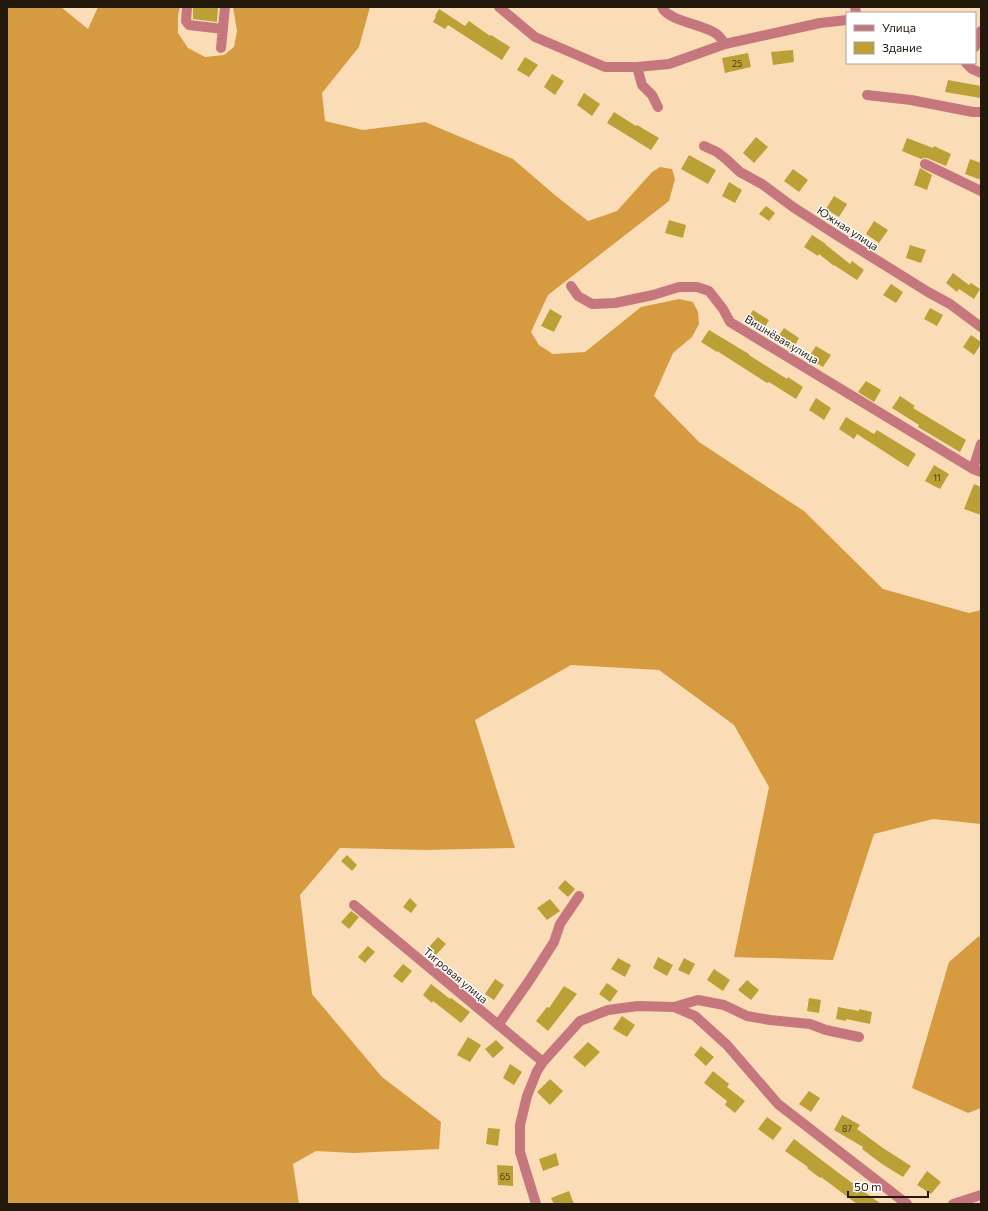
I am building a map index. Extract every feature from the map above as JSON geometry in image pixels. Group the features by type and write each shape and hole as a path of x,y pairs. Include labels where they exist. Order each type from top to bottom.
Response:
{"street":[{"path":"187,7 186,21 189,25 223,29"},
{"path":"221,48 225,7"},
{"path":"499,7 535,37 605,67 637,67 669,64 725,44 820,24 846,20"},
{"path":"662,7 664,11 676,18 714,32 725,44"},
{"path":"976,42 981,31"},
{"path":"637,67 642,85 652,96 658,107"},
{"path":"867,95 911,100 973,112 981,112"},
{"name":"Южная улица","path":"704,146 718,152 740,172 762,184 793,207 880,262 950,304 981,327"},
{"path":"925,164 981,191"},
{"name":"Вишнёвая улица","path":"571,286 578,296 592,304 615,303 653,295 679,287 697,287 708,291 723,309 730,322 977,470"},
{"path":"977,470 981,444"},
{"path":"498,1025 554,942 560,924 579,896"},
{"name":"Тигровая улица","path":"354,906 543,1062"},
{"path":"536,1204 520,1152 520,1125 527,1096 537,1071 543,1062 580,1021 608,1010 638,1006 674,1007 698,1000 724,1005 747,1016 810,1024 826,1030 859,1037"},
{"path":"674,1007 695,1016 727,1045 778,1104 907,1204"},
{"path":"953,1204 981,1195"}],"shaded area":[{"path":"7,7 61,7 88,29 98,7 180,7 178,15 178,33 188,48 205,57 224,55 234,47 237,31 233,7 370,7 359,47 322,93 325,121 363,130 425,122 513,159 588,221 617,211 652,172 660,167 672,169 675,179 669,201 548,295 531,332 539,345 553,354 585,352 641,307 679,299 693,302 698,312 699,324 692,337 673,353 654,396 699,442 804,511 883,589 969,613 981,610 981,824 933,819 874,834 833,960 734,957 769,787 734,725 659,670 571,665 475,720 515,848 426,850 340,848 300,895 312,994 382,1077 441,1122 439,1149 354,1153 316,1151 293,1164 299,1204 7,1204"},
{"path":"979,936 981,941 981,1108 968,1113 912,1088 949,962"}],"building":[{"path":"193,7 218,7 217,22 193,19"},
{"path":"439,9 465,26 469,21 490,36 491,35 510,47 502,60 448,25 445,29 433,22"},
{"path":"793,50 794,62 773,65 771,52"},
{"path":"748,53 751,67 725,73 722,58"},
{"path":"525,57 538,65 529,77 517,70"},
{"path":"552,74 564,81 555,95 544,87"},
{"path":"948,80 981,86 981,98 945,92"},
{"path":"584,93 600,104 592,116 577,105"},
{"path":"614,112 659,138 651,150 607,123"},
{"path":"756,137 768,147 754,163 743,153"},
{"path":"907,138 933,148 934,146 951,154 946,166 927,158 921,159 902,151"},
{"path":"689,155 716,170 708,184 681,169"},
{"path":"970,159 981,163 981,180 965,174"},
{"path":"920,168 932,175 927,190 914,185"},
{"path":"793,169 808,180 799,192 784,181"},
{"path":"729,182 742,190 735,203 722,196"},
{"path":"834,196 847,204 839,217 826,209"},
{"path":"766,206 775,213 769,221 759,214"},
{"path":"669,220 686,225 683,238 665,233"},
{"path":"874,221 888,230 879,243 866,234"},
{"path":"812,235 826,244 850,264 852,261 864,270 857,280 834,266 819,254 818,256 804,247"},
{"path":"910,245 926,250 921,263 906,258"},
{"path":"953,273 969,285 971,283 980,289 974,299 959,289 957,292 946,283"},
{"path":"891,284 903,292 896,303 883,295"},
{"path":"930,308 943,315 937,326 924,319"},
{"path":"550,309 562,316 554,332 541,326"},
{"path":"753,310 769,320 762,332 745,323"},
{"path":"784,328 799,338 792,350 776,340"},
{"path":"709,330 787,379 788,377 803,387 796,399 769,382 767,383 701,342"},
{"path":"971,335 981,342 974,355 963,347"},
{"path":"816,346 831,355 823,367 808,358"},
{"path":"866,381 881,390 874,402 858,392"},
{"path":"900,396 915,406 913,408 966,440 960,452 918,427 919,425 892,408"},
{"path":"816,398 831,408 824,420 809,410"},
{"path":"846,417 874,434 877,430 916,454 908,467 857,434 854,439 839,429"},
{"path":"934,465 949,474 940,489 925,481"},
{"path":"974,484 981,487 981,515 964,509"},
{"path":"347,855 357,865 352,871 341,861"},
{"path":"565,880 575,889 568,897 558,888"},
{"path":"410,898 417,905 411,913 403,907"},
{"path":"550,899 560,911 547,920 537,908"},
{"path":"351,911 359,917 349,929 341,922"},
{"path":"438,937 446,944 436,955 428,948"},
{"path":"368,946 375,952 365,963 358,957"},
{"path":"658,957 673,965 667,976 653,968"},
{"path":"618,958 631,965 625,977 611,969"},
{"path":"684,958 695,964 689,975 678,970"},
{"path":"403,964 412,971 402,983 393,976"},
{"path":"714,969 730,980 723,991 707,980"},
{"path":"495,979 504,985 494,1000 485,994"},
{"path":"747,980 759,990 751,1000 738,990"},
{"path":"607,983 618,991 610,1002 599,994"},
{"path":"431,984 470,1012 461,1023 423,995"},
{"path":"564,986 577,994 548,1031 536,1021 547,1007 549,1008"},
{"path":"809,998 821,1000 819,1013 807,1011"},
{"path":"838,1007 872,1012 870,1024 846,1019 846,1021 836,1019"},
{"path":"622,1016 635,1025 627,1037 613,1029"},
{"path":"468,1037 481,1045 470,1062 457,1055"},
{"path":"496,1040 504,1048 493,1058 485,1049"},
{"path":"588,1042 600,1052 585,1067 573,1057"},
{"path":"701,1046 714,1057 706,1066 694,1055"},
{"path":"510,1064 522,1072 514,1085 503,1078"},
{"path":"713,1071 729,1084 727,1087 745,1101 735,1113 725,1105 727,1101 704,1083"},
{"path":"550,1079 563,1091 550,1105 537,1092"},
{"path":"809,1091 820,1098 811,1112 799,1104"},
{"path":"842,1115 860,1125 857,1129 911,1166 903,1177 862,1149 863,1147 834,1130"},
{"path":"767,1117 782,1128 773,1140 758,1129"},
{"path":"488,1128 500,1129 498,1146 486,1144"},
{"path":"794,1139 881,1204 857,1204 821,1177 820,1178 807,1168 808,1167 785,1151"},
{"path":"556,1153 559,1165 543,1171 539,1159"},
{"path":"497,1165 513,1166 513,1186 498,1185"},
{"path":"927,1171 941,1182 931,1194 917,1185"},
{"path":"569,1191 574,1204 554,1204 551,1198"}]}
